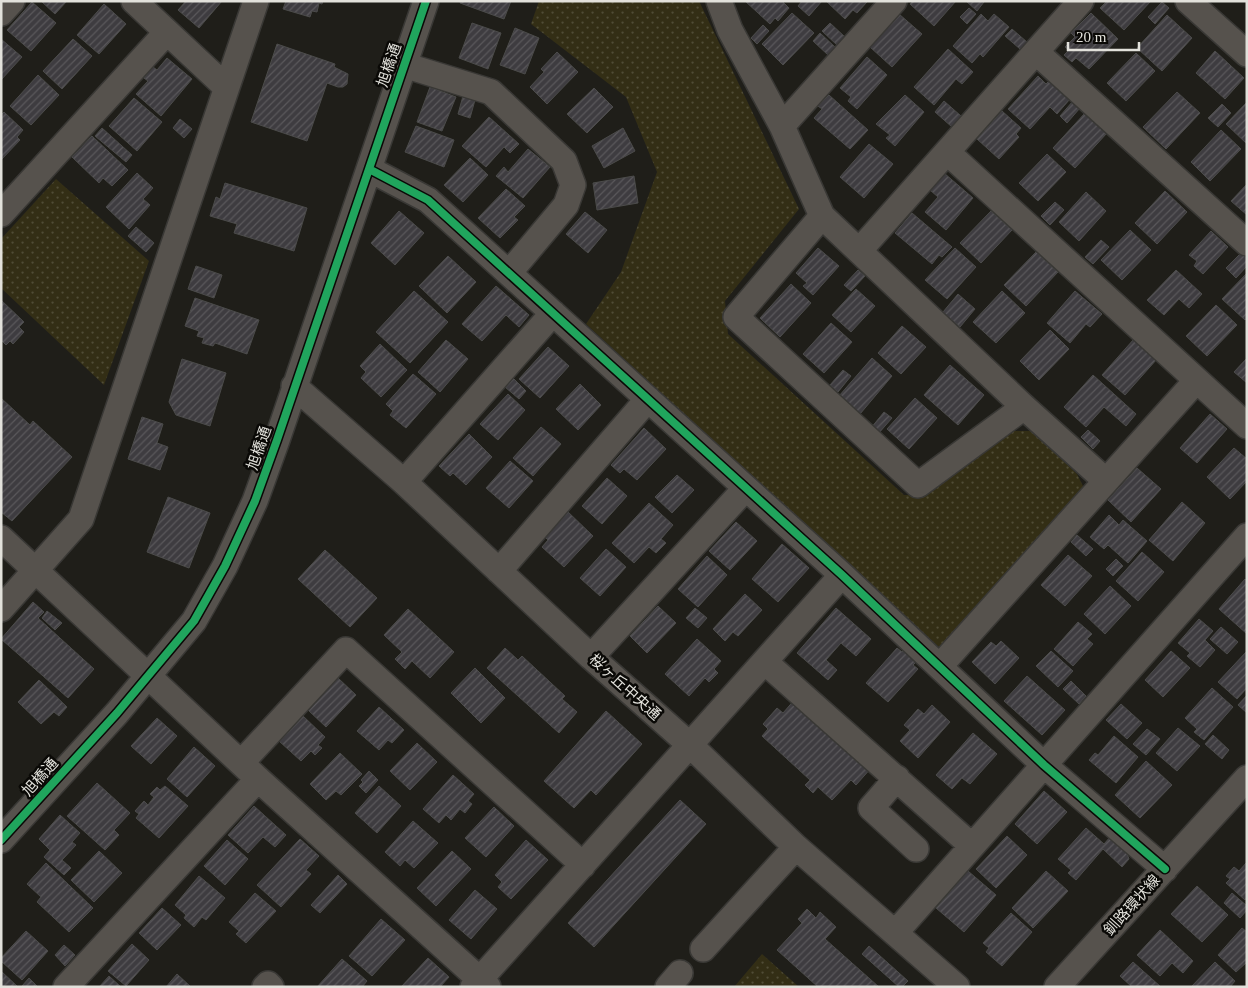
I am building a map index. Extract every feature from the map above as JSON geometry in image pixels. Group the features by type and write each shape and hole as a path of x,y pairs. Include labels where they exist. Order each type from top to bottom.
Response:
{"street":[{"path":"1,13 12,1"},
{"path":"134,1 226,87"},
{"path":"1,609 81,519 256,1"},
{"name":"旭橋通","path":"1,840 117,713 194,621 225,566 255,500 426,1"},
{"path":"718,1 730,30 782,126 822,216 1024,407 1106,481"},
{"path":"782,126 894,1"},
{"path":"859,251 1081,1"},
{"path":"1188,1 1247,54"},
{"path":"1,214 167,32"},
{"path":"1036,52 1247,243"},
{"path":"404,65 491,92 564,161 573,185 566,205 509,273"},
{"path":"947,152 1247,426"},
{"path":"369,169 428,200 842,575 1044,765 1165,868"},
{"path":"822,216 736,317 918,485 1024,407"},
{"path":"404,482 553,313"},
{"path":"940,666 1196,381"},
{"name":"桜ヶ丘中央通","path":"294,386 404,482 591,657 690,745 796,847 957,987"},
{"path":"499,571 648,399"},
{"path":"591,657 745,489"},
{"path":"896,932 1247,536"},
{"path":"1,538 249,771 480,984 583,865 842,575"},
{"path":"66,987 249,771 346,650 583,865"},
{"path":"765,662 972,846"},
{"path":"897,778 871,808 916,849"},
{"name":"釧路環状線","path":"1057,987 1247,778"},
{"path":"704,949 796,847"},
{"path":"266,987 268,984 271,987"}],"shaded area":[{"path":"539,1 699,1 799,209 725,301 728,334 904,495 924,495 1011,431 1032,431 1077,474 1084,488 941,649 586,324 621,272 657,172 626,97 531,24"},
{"path":"56,179 149,261 104,385 1,288 1,239"},
{"path":"762,954 799,987 734,987"}],"building":[{"path":"41,1 67,1 55,14"},
{"path":"186,1 222,1 199,28 178,10"},
{"path":"286,1 323,1 322,4 319,3 317,12 312,11 310,17 283,9"},
{"path":"461,1 511,1 504,19 460,3"},
{"path":"745,1 782,1 789,8 778,21 775,18 770,24"},
{"path":"802,1 822,1 809,16 798,6"},
{"path":"826,1 867,2 857,13 853,10 845,19"},
{"path":"913,1 956,1 934,26 910,4"},
{"path":"966,1 983,1 984,2 977,11"},
{"path":"1107,1 1151,1 1124,30 1100,8"},
{"path":"32,2 56,23 31,51 7,30"},
{"path":"1162,2 1169,8 1155,24 1148,17"},
{"path":"104,4 126,24 99,54 77,35"},
{"path":"969,8 976,14 967,24 960,17"},
{"path":"792,13 814,33 783,65 762,44"},
{"path":"1091,13 1118,39 1089,69 1076,58 1072,62 1064,55 1069,50 1065,47 1075,37 1071,33"},
{"path":"899,14 922,34 892,67 870,47"},
{"path":"981,14 988,21 994,14 1009,27 983,57 980,54 972,63 953,46"},
{"path":"1167,15 1192,38 1162,71 1137,48"},
{"path":"472,23 501,33 488,69 459,58"},
{"path":"830,23 845,37 837,45 822,31"},
{"path":"763,25 769,31 757,44 751,38"},
{"path":"515,28 539,38 525,74 500,65"},
{"path":"1012,29 1027,42 1020,49 1005,36"},
{"path":"820,33 835,47 828,55 813,41"},
{"path":"1,39 22,57 1,80"},
{"path":"73,39 92,56 62,89 43,71"},
{"path":"277,44 335,64 334,67 348,74 347,84 343,87 327,83 307,141 251,122"},
{"path":"948,49 973,72 962,84 956,79 934,105 914,87"},
{"path":"1215,51 1244,78 1225,99 1196,73"},
{"path":"557,52 578,72 547,104 530,87 544,72 541,69"},
{"path":"1136,53 1155,71 1126,101 1107,83"},
{"path":"867,57 887,75 857,109 848,101 851,97 840,88"},
{"path":"167,58 192,79 161,116 136,94 148,81 144,78 153,67 157,70"},
{"path":"38,75 59,95 31,125 10,106"},
{"path":"1038,76 1046,84 1049,81 1070,99 1057,114 1050,107 1030,129 1008,109"},
{"path":"430,87 456,97 442,131 417,122"},
{"path":"594,88 613,107 587,133 567,114"},
{"path":"1177,92 1200,113 1166,149 1143,127"},
{"path":"829,95 868,130 850,149 814,118 822,109 818,106"},
{"path":"905,95 924,112 895,146 886,138 890,135 876,124"},
{"path":"463,96 475,100 470,118 458,114"},
{"path":"134,98 162,122 137,151 109,126"},
{"path":"944,101 961,116 952,127 935,112"},
{"path":"1073,101 1080,108 1067,123 1060,116"},
{"path":"1247,102 1247,144 1226,124"},
{"path":"1222,104 1231,113 1218,127 1208,118"},
{"path":"1002,111 1021,128 1016,134 1019,137 999,159 977,139"},
{"path":"4,112 23,130 17,137 20,140 1,160 1,115"},
{"path":"1085,113 1107,133 1075,168 1053,148"},
{"path":"489,117 519,144 510,153 504,147 486,167 462,146"},
{"path":"180,119 192,129 184,138 173,128"},
{"path":"416,126 454,140 444,167 405,152"},
{"path":"102,128 132,155 126,162 95,136"},
{"path":"623,128 635,151 604,168 592,146"},
{"path":"1221,130 1241,149 1210,181 1191,162"},
{"path":"92,136 128,170 112,186 103,178 99,183 72,157"},
{"path":"869,144 893,164 864,198 840,177"},
{"path":"528,149 550,167 523,198 496,176 504,167 508,172"},
{"path":"1047,154 1066,172 1038,201 1019,183"},
{"path":"470,158 488,175 463,202 444,185"},
{"path":"137,173 153,188 143,199 150,205 129,229 106,207"},
{"path":"944,173 973,198 946,230 925,212 938,197 930,190"},
{"path":"634,176 638,203 597,210 593,183"},
{"path":"225,183 307,208 294,251 234,233 237,224 210,216 216,197 220,199"},
{"path":"1247,184 1247,215 1231,201"},
{"path":"506,189 525,206 514,217 518,220 500,238 478,218"},
{"path":"1165,191 1187,212 1157,244 1135,223"},
{"path":"1086,192 1106,211 1079,241 1059,222"},
{"path":"1055,202 1064,210 1050,225 1041,216"},
{"path":"399,211 424,233 395,265 371,243"},
{"path":"991,211 1012,230 981,263 960,243"},
{"path":"585,212 607,230 588,253 566,234"},
{"path":"912,213 952,247 942,257 939,255 932,264 895,233"},
{"path":"136,227 154,243 146,252 128,236"},
{"path":"1130,230 1151,250 1122,280 1101,260"},
{"path":"1211,231 1228,247 1203,274 1194,266 1197,261 1189,255"},
{"path":"1101,240 1109,247 1093,264 1085,257"},
{"path":"818,248 839,266 813,295 803,286 807,283 796,273"},
{"path":"955,248 976,267 947,299 925,280"},
{"path":"1036,252 1058,272 1026,306 1004,285"},
{"path":"1241,253 1247,258 1247,266 1236,278 1226,268"},
{"path":"448,256 476,282 447,313 419,286"},
{"path":"196,266 222,275 214,298 188,289"},
{"path":"858,270 865,276 851,291 844,285"},
{"path":"1176,270 1202,294 1189,308 1179,299 1164,315 1147,300"},
{"path":"1247,273 1247,318 1245,320 1222,299"},
{"path":"791,284 811,303 780,337 760,318"},
{"path":"496,286 529,315 519,327 506,315 482,341 462,324"},
{"path":"856,289 875,306 851,332 832,315"},
{"path":"414,291 448,322 410,363 376,332"},
{"path":"1002,291 1025,313 996,343 973,322"},
{"path":"1075,291 1102,314 1090,327 1086,324 1070,343 1047,323"},
{"path":"958,294 975,309 960,327 943,312"},
{"path":"195,298 259,320 247,354 215,343 213,346 202,343 204,338 197,336 199,331 185,326"},
{"path":"1,300 24,322 19,327 24,332 13,344 10,341 6,345 1,340"},
{"path":"1216,305 1237,325 1207,356 1186,336"},
{"path":"831,323 852,342 824,373 803,354"},
{"path":"902,326 926,347 901,374 878,353"},
{"path":"1050,330 1069,349 1039,380 1020,361"},
{"path":"1134,339 1157,359 1125,395 1102,375"},
{"path":"446,340 468,359 440,392 418,372"},
{"path":"380,344 407,370 381,397 361,378 366,372 360,366"},
{"path":"548,347 569,366 540,398 519,379"},
{"path":"872,358 892,376 860,414 839,396"},
{"path":"1247,358 1247,383 1234,372"},
{"path":"182,359 226,373 210,426 176,415 169,402"},
{"path":"950,365 984,395 958,425 924,395"},
{"path":"843,370 851,376 838,392 830,385"},
{"path":"413,374 436,394 406,428 390,415 393,411 386,404"},
{"path":"1093,375 1136,414 1126,426 1104,407 1086,427 1064,407"},
{"path":"513,378 526,391 519,399 505,387"},
{"path":"580,384 601,405 578,430 556,409"},
{"path":"508,394 525,410 498,440 480,424"},
{"path":"1,398 30,425 33,421 72,457 12,521 1,512"},
{"path":"915,398 937,418 909,449 887,429"},
{"path":"884,412 892,418 878,434 871,428"},
{"path":"1210,414 1227,429 1197,463 1180,448"},
{"path":"142,417 163,424 157,443 168,447 160,470 128,459"},
{"path":"541,427 561,444 533,476 513,458"},
{"path":"644,428 666,449 637,480 624,469 620,473 611,465"},
{"path":"1088,430 1100,441 1093,449 1081,437"},
{"path":"469,434 492,457 466,485 453,473 450,476 439,466"},
{"path":"1234,448 1247,459 1247,481 1230,499 1207,477"},
{"path":"510,461 533,481 509,508 486,488"},
{"path":"1137,468 1161,489 1131,522 1108,500"},
{"path":"677,475 694,490 672,513 655,497"},
{"path":"607,478 627,496 602,524 582,506"},
{"path":"168,497 210,513 189,568 147,552"},
{"path":"1182,502 1205,523 1173,561 1149,540"},
{"path":"649,503 673,525 661,539 666,543 656,553 649,547 634,563 612,543"},
{"path":"566,510 593,536 564,567 542,547 548,540 543,535"},
{"path":"1109,515 1119,525 1123,520 1147,541 1128,563 1108,545 1104,549 1090,537"},
{"path":"736,522 757,541 730,570 709,551"},
{"path":"1077,535 1093,549 1086,556 1071,542"},
{"path":"782,544 809,568 778,602 752,579"},
{"path":"606,549 626,567 600,596 580,578"},
{"path":"325,550 377,598 350,627 298,579"},
{"path":"1142,552 1164,572 1138,601 1116,581"},
{"path":"1068,555 1092,576 1065,606 1041,585"},
{"path":"707,556 727,575 698,607 678,589"},
{"path":"1116,559 1123,566 1113,576 1106,569"},
{"path":"1245,579 1247,581 1247,634 1219,609"},
{"path":"1110,586 1131,606 1105,634 1084,614"},
{"path":"745,594 762,610 738,636 733,632 725,641 713,629"},
{"path":"33,602 44,612 38,618 94,669 68,698 1,639"},
{"path":"658,606 676,623 647,653 630,636"},
{"path":"695,608 707,618 698,628 686,618"},
{"path":"836,608 871,639 856,656 841,643 826,660 837,670 828,680 797,653"},
{"path":"408,609 454,652 430,678 412,661 405,669 395,659 402,652 384,635"},
{"path":"47,611 62,623 55,630 42,618"},
{"path":"1199,619 1213,631 1205,640 1215,650 1200,667 1187,656 1190,653 1178,643"},
{"path":"1078,622 1092,634 1087,639 1093,644 1073,666 1054,649"},
{"path":"1221,627 1238,642 1227,654 1210,639"},
{"path":"697,639 721,661 714,669 718,673 709,682 705,678 689,696 665,674"},
{"path":"1001,641 1019,658 995,684 972,662 991,642 996,646"},
{"path":"505,648 518,660 522,656 565,696 562,699 577,712 559,733 487,668"},
{"path":"897,648 902,652 905,649 918,660 913,665 918,669 888,702 866,683"},
{"path":"1051,651 1073,671 1058,687 1036,666"},
{"path":"1171,651 1190,668 1163,697 1145,680"},
{"path":"1247,651 1247,688 1237,699 1218,682"},
{"path":"475,668 505,698 481,723 451,693"},
{"path":"1027,676 1065,710 1042,735 1004,701"},
{"path":"338,678 356,695 326,727 308,710"},
{"path":"39,680 67,707 59,716 54,712 41,724 18,702"},
{"path":"1071,681 1086,696 1079,704 1063,689"},
{"path":"1212,688 1233,707 1204,740 1194,732 1197,729 1185,718"},
{"path":"1247,695 1247,713 1238,705"},
{"path":"796,698 872,767 856,785 851,780 832,800 818,787 813,793 805,785 810,780 762,736 768,729 763,724 777,708 783,713"},
{"path":"1121,704 1142,723 1127,739 1106,720"},
{"path":"932,705 950,722 918,758 900,741 910,730 904,725 918,709 924,714"},
{"path":"379,707 404,730 392,743 388,740 379,750 357,731"},
{"path":"606,711 642,744 596,795 591,790 574,808 544,781"},
{"path":"302,715 325,737 318,745 322,748 315,755 311,751 301,761 279,741"},
{"path":"157,718 177,736 151,764 131,746"},
{"path":"1178,728 1200,746 1177,771 1156,753"},
{"path":"1147,729 1160,739 1146,755 1133,744"},
{"path":"973,733 997,754 970,784 962,778 952,789 936,775"},
{"path":"1213,735 1229,750 1222,759 1205,744"},
{"path":"1114,736 1138,757 1116,783 1089,760 1095,753 1098,755"},
{"path":"417,743 437,762 410,790 390,771"},
{"path":"194,747 215,766 187,797 167,779"},
{"path":"340,753 362,774 341,795 336,791 326,800 310,784"},
{"path":"1146,761 1172,785 1140,818 1115,795"},
{"path":"369,771 378,780 366,793 359,786 363,782 361,780"},
{"path":"453,775 474,794 468,801 472,804 465,813 460,809 451,820 446,815 439,823 423,809"},
{"path":"97,783 130,813 114,830 119,835 105,850 67,816"},
{"path":"165,786 188,806 159,838 136,818 139,814 135,811 144,801 148,805 154,797 150,794 157,787 160,790"},
{"path":"379,786 401,806 377,833 355,813"},
{"path":"1044,791 1067,812 1037,844 1015,824"},
{"path":"680,800 706,824 594,947 568,923"},
{"path":"254,806 286,835 275,847 263,837 248,853 228,835"},
{"path":"494,807 514,826 486,857 465,838"},
{"path":"60,815 80,833 72,842 76,845 62,860 71,868 64,875 44,857 50,850 39,839"},
{"path":"413,821 438,843 414,868 405,860 400,866 385,852"},
{"path":"1086,828 1104,844 1111,836 1126,851 1129,859 1122,867 1103,849 1076,880 1068,873 1071,870 1058,859"},
{"path":"1007,836 1027,855 996,888 976,869"},
{"path":"300,839 319,856 306,870 311,874 281,907 257,885"},
{"path":"227,840 248,859 225,885 204,866"},
{"path":"526,840 548,860 511,899 498,887 502,882 495,875"},
{"path":"99,851 122,873 94,902 71,880"},
{"path":"452,851 471,869 436,906 417,888"},
{"path":"1247,862 1247,898 1245,900 1226,883 1230,879 1226,876 1234,867 1239,871"},
{"path":"46,863 93,908 69,932 37,902 41,897 27,884"},
{"path":"968,871 996,895 964,932 936,908"},
{"path":"1046,871 1068,891 1033,928 1012,908"},
{"path":"338,875 347,884 320,913 311,905"},
{"path":"199,876 225,898 206,920 202,917 194,927 184,918 186,915 175,905"},
{"path":"1197,886 1228,915 1202,942 1171,914"},
{"path":"475,890 497,909 471,939 449,920"},
{"path":"255,893 276,911 246,943 236,934 239,931 229,922"},
{"path":"1232,893 1247,906 1247,910 1240,918 1224,903"},
{"path":"162,908 181,925 157,950 139,933"},
{"path":"807,909 816,918 820,912 836,927 825,939 879,987 818,987 777,950 802,923 798,919"},
{"path":"1011,913 1032,932 1002,966 986,952 989,948 983,943"},
{"path":"381,919 405,940 372,976 349,956"},
{"path":"1242,928 1247,932 1247,962 1236,972 1218,955"},
{"path":"1160,930 1193,961 1183,973 1172,963 1160,976 1137,955"},
{"path":"26,931 48,951 22,980 1,961 1,958"},
{"path":"132,944 149,960 126,986 108,971"},
{"path":"64,945 75,955 65,966 55,955"},
{"path":"869,946 908,981 902,987 899,987 862,954"},
{"path":"428,958 449,977 440,987 401,987"},
{"path":"342,959 367,981 362,987 317,987"},
{"path":"1133,962 1161,987 1132,987 1120,976"},
{"path":"1215,962 1235,981 1230,987 1191,987"},
{"path":"1,971 18,987 1,987"},
{"path":"177,974 191,987 166,987"},
{"path":"109,976 121,987 99,987"},
{"path":"29,978 38,987 22,986"}],"cycle path":[{"path":"1,840 117,713 194,621 225,566 255,501 277,440 426,1"},
{"path":"369,169 428,200 842,575 1044,765 1165,869"}]}
